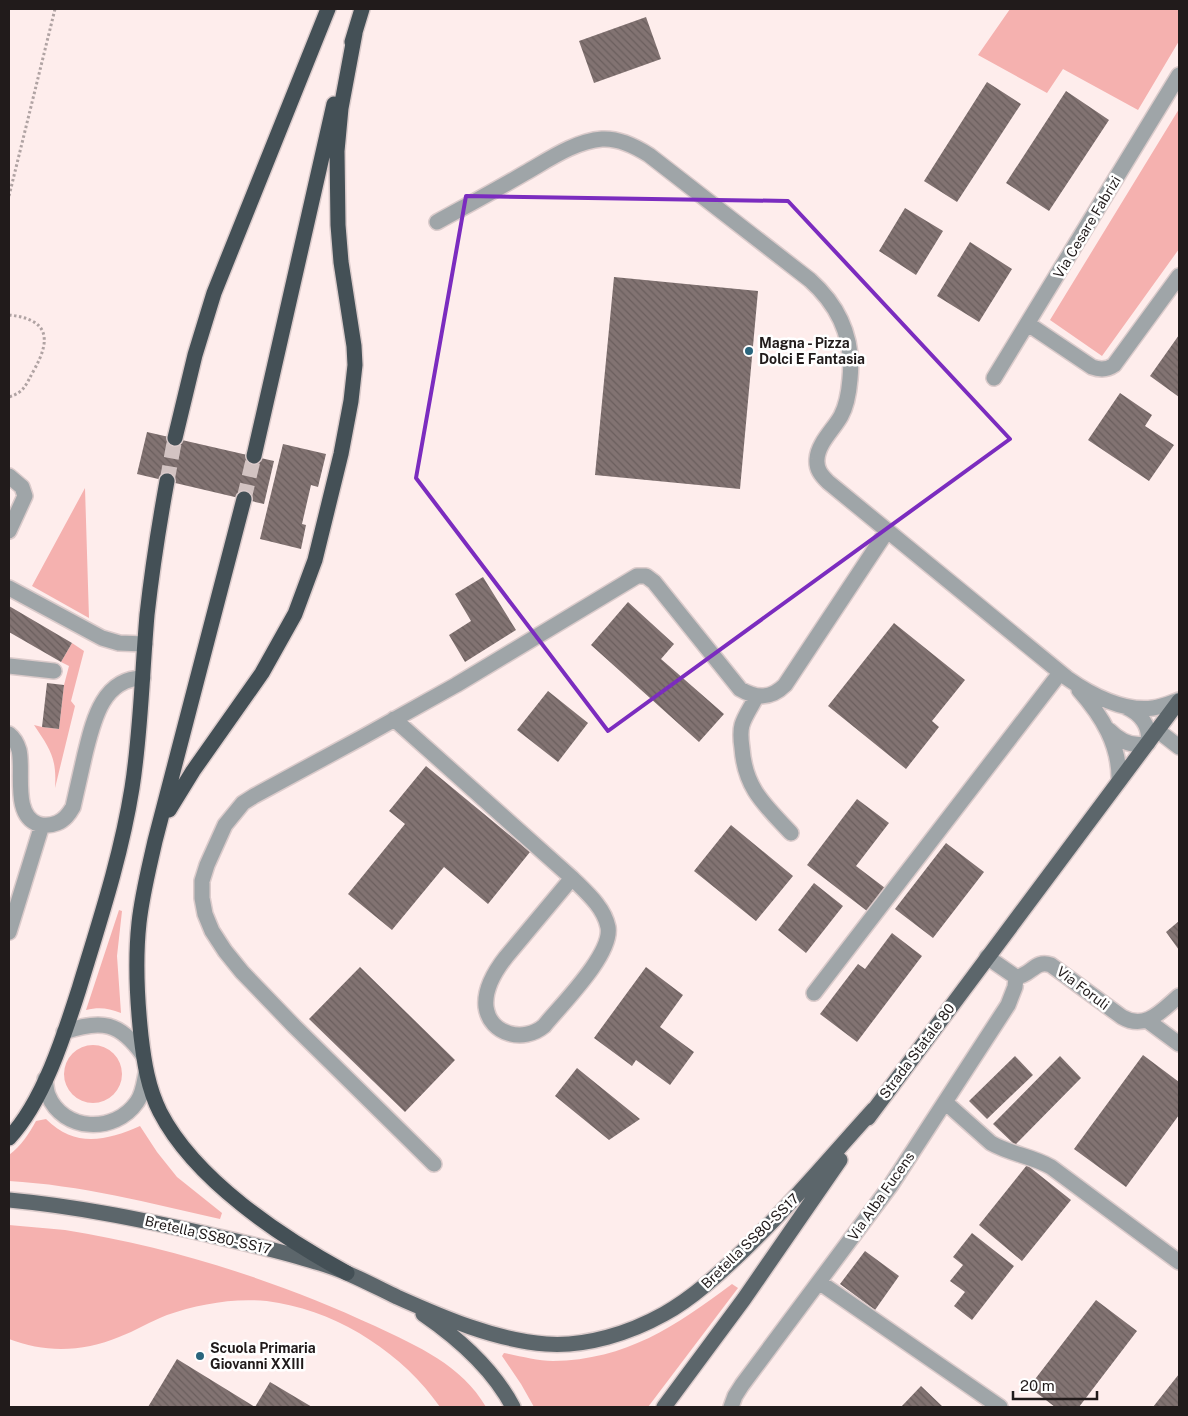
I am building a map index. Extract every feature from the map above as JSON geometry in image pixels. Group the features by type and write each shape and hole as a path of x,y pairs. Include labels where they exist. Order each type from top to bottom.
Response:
{"highway":[{"path":"175,438 193,363 214,293 328,9"},
{"path":"254,456 329,122 362,9"},
{"path":"155,841 179,792 262,673 276,649 299,605 315,560 347,426 354,382 354,346 342,262 337,186 337,151 341,108 355,33"},
{"path":"9,1138 21,1125 34,1105 64,1032 104,909 121,842 134,770 152,578 167,481"},
{"path":"244,499 155,841 144,893 137,950 137,1001 143,1055 146,1073 157,1106 173,1135 201,1168 232,1197 301,1247 346,1273"}],"main road":[{"name":"Strada Statale 80","path":"664,1407 756,1283 874,1109 1179,701"},
{"name":"Bretella SS80-SS17","path":"9,1200 49,1204 154,1223 292,1255 346,1273 399,1298 480,1330 505,1337 548,1344 574,1343 603,1338 636,1328 665,1314 722,1272 799,1195 874,1109"},
{"name":"Bretella SS80-SS17","path":"399,1298 457,1340 476,1358 494,1379 513,1407"}],"street":[{"name":"Via Cesare Fabrizi","path":"994,378 1179,76"},
{"path":"437,222 556,155 592,141 600,139 615,140 639,149 658,161 810,280 822,292 839,316 849,343 851,364 848,393 841,416 818,452 817,464 819,472 828,482 1064,675 1083,689 1135,711 1143,720 1148,732 1148,743 1126,742 1116,736 1105,725"},
{"path":"1028,324 1092,367 1107,369 1115,363 1179,276"},
{"path":"9,476 22,487 25,496 9,531"},
{"path":"434,1164 242,972 212,931 205,914 202,898 202,881 212,850 225,825 243,803 264,789 456,685 632,578 642,575 654,582 734,684 756,697 773,695 786,685 888,531"},
{"path":"9,588 96,636 119,643 145,644"},
{"path":"9,666 54,671"},
{"path":"1064,675 1090,703 1105,725 1117,752 1119,781"},
{"path":"814,992 1064,675"},
{"path":"9,734 16,742 20,751 21,798 24,809 30,819 42,825 59,822 71,811 92,728 100,705 114,688 123,682 143,678"},
{"path":"756,697 742,726 741,741 746,773 752,789 792,833"},
{"path":"1122,705 1145,709 1179,701"},
{"path":"394,720 572,878 597,904 606,920 608,935 605,948 598,961 544,1026 535,1033 528,1035 509,1034 493,1021 486,1009 486,997 490,984 506,957 572,878"},
{"path":"1157,730 1179,747"},
{"path":"9,932 42,825"},
{"path":"987,957 1016,977"},
{"name":"Via Foruli","path":"1016,977 1024,975 1037,964 1048,963 1125,1019 1139,1023 1148,1021"},
{"name":"Via Alba Fucens","path":"731,1407 742,1385 891,1185 1008,1005 1015,987 1016,977"},
{"path":"1179,996 1148,1021 1179,1044"},
{"path":"64,1032 84,1025 102,1024 118,1029 132,1040 143,1055"},
{"path":"45,1079 48,1094 56,1108 68,1118 83,1124 99,1125 114,1121 128,1113 138,1101 144,1086 146,1073"},
{"path":"945,1102 991,1143 1045,1164 1179,1262"},
{"path":"819,1282 1000,1407"}],"path":[{"path":"9,196 55,9"},
{"path":"9,315 38,323 46,342 41,358 20,393 9,397"}],"highlighted area":[{"path":"466,196 788,201 1010,439 608,731 416,478"}],"shaded area":[{"path":"1010,9 1177,9 1179,10 1179,41 1138,110 1063,69 1047,93 978,55"},
{"path":"1179,109 1179,249 1102,356 1050,320"},
{"path":"85,488 89,618 32,586"},
{"path":"72,643 84,651 71,701 75,706 55,788 55,769 51,754 34,725 59,729 64,685 69,666 61,662"},
{"path":"119,910 122,911 117,956 121,1013 104,1008 86,1010"},
{"path":"87,1045 99,1045 109,1049 118,1058 122,1080 114,1095 99,1103 87,1103 77,1099 68,1090 64,1080 64,1068 68,1058 77,1049"},
{"path":"46,1119 68,1134 91,1139 115,1135 140,1126 157,1152 177,1177 222,1213 220,1219 62,1186 9,1181 9,1155 24,1140 36,1121"},
{"path":"9,1225 65,1230 145,1246 224,1268 301,1294 407,1341 437,1358 464,1379 486,1407 440,1407 409,1370 370,1340 348,1327 303,1308 265,1301 222,1302 194,1307 167,1315 125,1335 92,1346 64,1349 36,1347 9,1339"},
{"path":"732,1284 738,1288 648,1407 534,1407 502,1356 504,1353 553,1361 579,1359 627,1347 670,1327"}],"building":[{"path":"646,17 661,59 594,83 579,41"},
{"path":"987,82 1021,104 957,202 924,181"},
{"path":"1066,91 1109,120 1049,211 1006,183"},
{"path":"905,208 943,231 916,275 879,251"},
{"path":"970,242 1012,269 979,322 937,296"},
{"path":"614,277 758,291 740,489 595,475"},
{"path":"1179,335 1179,397 1150,376"},
{"path":"1120,393 1152,415 1145,426 1174,445 1149,481 1088,440"},
{"path":"147,432 274,461 264,504 137,474"},
{"path":"283,444 326,454 318,487 311,485 302,524 306,525 301,549 260,539"},
{"path":"483,577 516,630 465,662 449,635 471,621 455,594"},
{"path":"628,602 674,644 661,659 724,714 699,742 591,645"},
{"path":"9,606 72,643 61,662 9,632"},
{"path":"894,623 965,680 932,721 939,727 906,769 828,706"},
{"path":"47,683 64,685 59,729 42,727"},
{"path":"548,691 588,723 558,762 517,730"},
{"path":"426,766 530,852 488,904 444,867 392,930 348,894 405,824 389,811"},
{"path":"857,799 889,823 856,866 885,888 867,911 807,865"},
{"path":"731,825 793,876 756,921 694,871"},
{"path":"946,843 984,872 933,938 895,909"},
{"path":"814,883 843,906 806,953 778,930"},
{"path":"1179,921 1179,950 1166,932"},
{"path":"892,933 922,956 857,1042 820,1014 858,964 865,969"},
{"path":"360,967 455,1060 405,1112 309,1019"},
{"path":"646,967 683,995 660,1027 694,1052 670,1085 636,1060 632,1066 594,1038"},
{"path":"1143,1055 1179,1082 1179,1115 1126,1187 1074,1149"},
{"path":"1015,1056 1033,1075 987,1119 969,1101"},
{"path":"1060,1056 1081,1078 1015,1145 993,1124"},
{"path":"577,1068 640,1119 609,1140 555,1096"},
{"path":"1027,1165 1071,1200 1022,1261 979,1225"},
{"path":"972,1233 1014,1266 972,1320 954,1306 965,1292 950,1281 963,1265 953,1257"},
{"path":"865,1251 899,1276 875,1310 840,1284"},
{"path":"1096,1300 1137,1331 1079,1407 1055,1407 1029,1387"},
{"path":"177,1359 255,1407 148,1407"},
{"path":"1179,1374 1179,1407 1153,1407"},
{"path":"270,1382 312,1407 255,1407"},
{"path":"921,1386 943,1407 901,1407"}],"tunnel":[{"path":"167,481 175,438"},
{"path":"244,499 254,456"}],"place":[{"name":"Magna - Pizza Dolci E Fantasia","path":"749,351"},
{"name":"Scuola Primaria Giovanni XXIII","path":"200,1356"}]}
